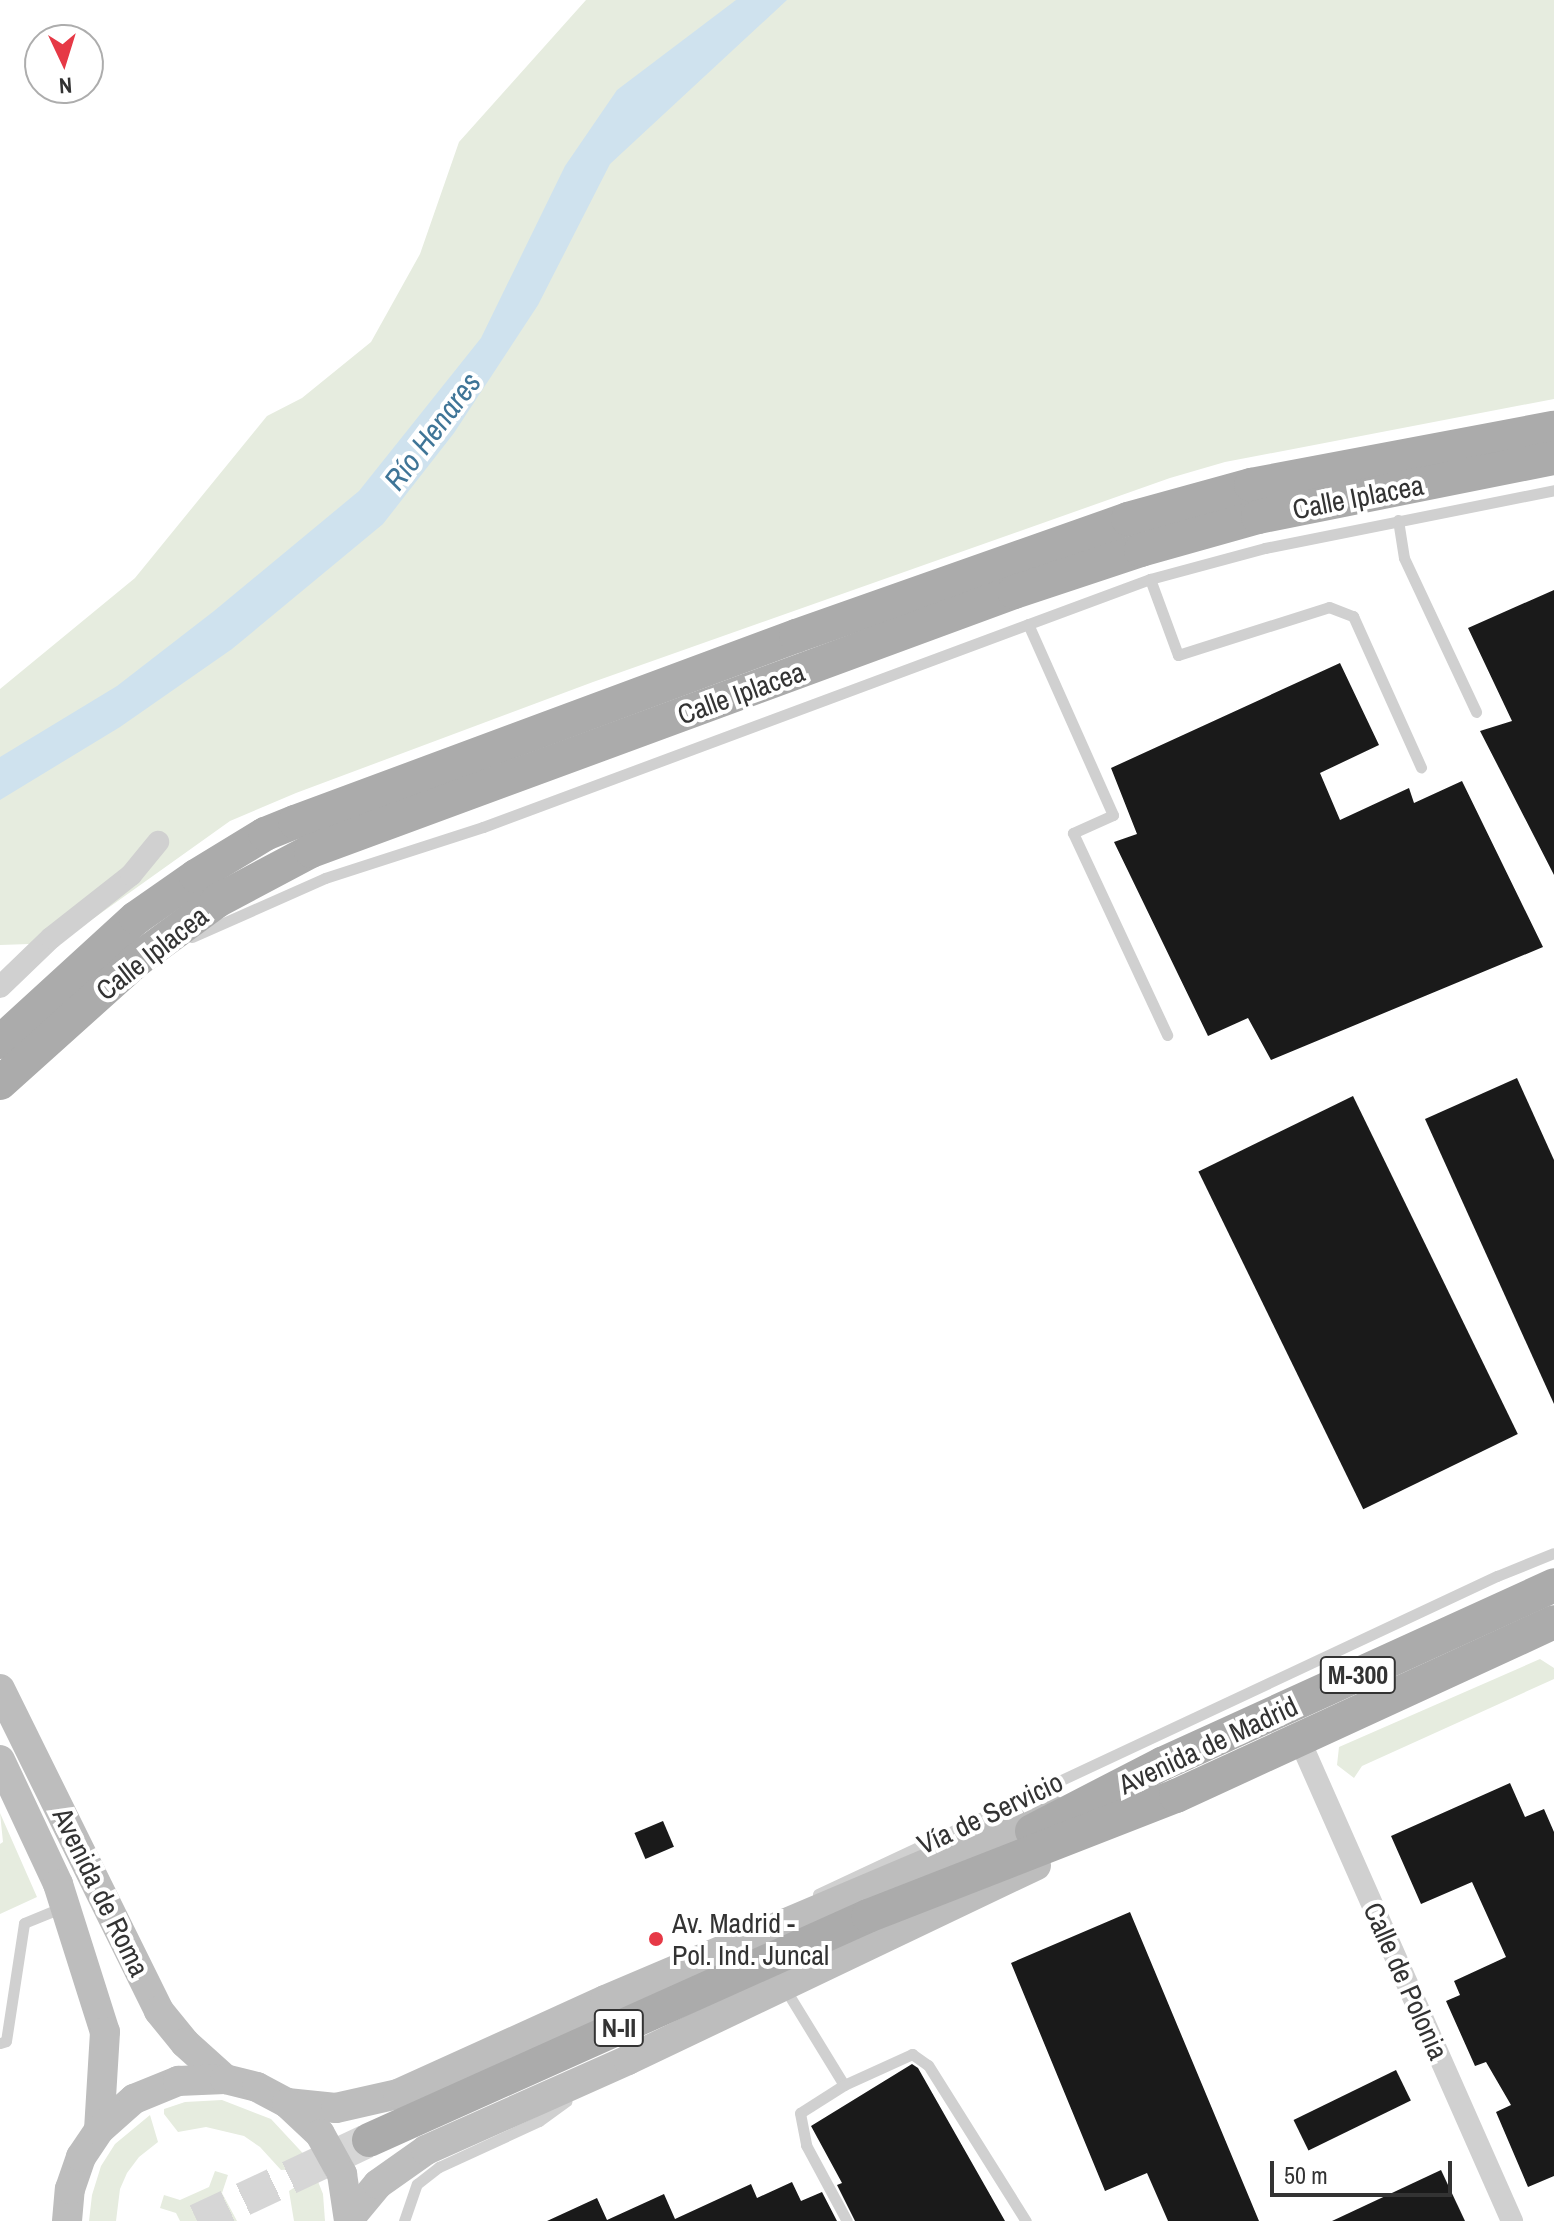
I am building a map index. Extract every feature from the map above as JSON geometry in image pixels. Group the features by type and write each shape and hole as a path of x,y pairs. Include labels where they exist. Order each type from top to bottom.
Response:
{"main road":[{"name":"Calle Iplacea","path":"0,1042 136,918 265,834 295,822 723,663 1128,519 1251,485 1554,428"},
{"name":"Calle Iplacea","path":"0,1083 137,960 217,901 311,851 1014,592 1141,550 1258,517 1554,458"},
{"name":"Avenida de Madrid","path":"868,1916 1162,1764 1554,1585"},
{"name":"Avenida de Madrid","path":"369,2140 868,1916 1176,1796 1551,1627"}],"street":[{"path":"0,987 51,938 131,875 158,842"},
{"name":"Avenida de Roma","path":"0,1689 159,2011 185,2043 225,2079"},
{"name":"Calle de Polonia","path":"1300,1741 1512,2221"},
{"name":"Avenida de Roma","path":"0,1760 65,1906 105,2032 99,2130"},
{"name":"M-300","path":"287,2103 336,2108 398,2094 605,2000 1162,1764"},
{"name":"M-300","path":"349,2220 378,2184 426,2150 784,1987 1176,1796"},
{"name":"M-300","path":"67,2221 70,2189 81,2157 99,2130 134,2099 178,2081 225,2079 257,2087 287,2103 320,2134 342,2174 349,2220"}],"lane":[{"path":"137,960 325,878 483,827 1150,579 1265,548 1554,490"},
{"path":"1398,520 1404,558 1476,712"},
{"path":"1150,579 1178,655 1329,607 1353,616 1421,767"},
{"path":"1028,624 1113,815 1073,833 1167,1035"},
{"name":"Vía de Servicio","path":"605,2000 666,1965 851,1877 1554,1553"},
{"path":"0,2043 6,2041 24,1923 65,1906"},
{"path":"784,1987 844,2085"},
{"path":"847,2221 806,2145 800,2113 844,2085 912,2054 928,2065 1026,2221"},
{"path":"404,2221 417,2184 439,2167 539,2121 628,2060"}],"shaded area":[{"path":"586,0 1554,0 1554,399 1225,462 1170,478 593,682 296,793 230,821 59,943 0,945 0,689 135,578 267,416 302,398 371,342 420,254 459,142"},
{"path":"1540,1659 1554,1668 1554,1679 1362,1766 1354,1778 1337,1765 1339,1747"},
{"path":"0,1813 37,1897 0,1914 0,1844 3,1842"},
{"path":"222,2100 271,2119 311,2162 296,2169 281,2170 260,2147 244,2136 206,2127 178,2132 164,2114 164,2109 185,2102"},
{"path":"150,2115 158,2142 139,2157 127,2173 120,2189 116,2221 89,2221 92,2195 101,2166 115,2144"},
{"path":"215,2171 228,2175 222,2193 237,2221 180,2221 176,2213 160,2208 164,2195 180,2200 209,2187"},
{"path":"315,2174 323,2194 325,2221 294,2221 289,2191"}],"water":[{"name":"Río Henares","path":"736,0 787,0 610,164 538,305 454,433 383,524 232,649 120,727 0,800 0,757 117,686 214,611 359,491 481,338 565,166 617,90"}],"building":[{"path":"1554,590 1554,875 1480,731 1512,721 1468,628"},
{"path":"1340,663 1379,745 1320,773 1340,820 1409,788 1414,803 1462,781 1543,947 1271,1060 1248,1018 1208,1036 1114,842 1137,834 1111,768"},
{"path":"1517,1078 1554,1160 1554,1404 1425,1119"},
{"path":"1353,1096 1518,1434 1363,1509 1198,1171"},
{"path":"1510,1783 1525,1817 1544,1809 1554,1832 1554,2176 1528,2187 1496,2112 1511,2105 1486,2062 1475,2066 1446,2001 1460,1995 1454,1981 1506,1957 1472,1882 1421,1904 1391,1836"},
{"path":"663,1821 674,1847 645,1859 634,1833"},
{"path":"1130,1912 1259,2221 1168,2221 1147,2173 1105,2191 1011,1963"},
{"path":"912,2064 918,2068 1005,2221 855,2221 837,2185 842,2183 811,2126"},
{"path":"1396,2070 1411,2101 1308,2151 1294,2120"},
{"path":"1441,2170 1465,2221 1332,2221"},
{"path":"792,2182 801,2201 822,2192 837,2221 547,2221 597,2198 607,2220 664,2194 675,2219 751,2184 757,2198"}],"tunnel":[{"path":"197,2221 369,2140"}],"place":[{"name":"Av. Madrid - Pol. Ind. Juncal","path":"656,1939"}]}
